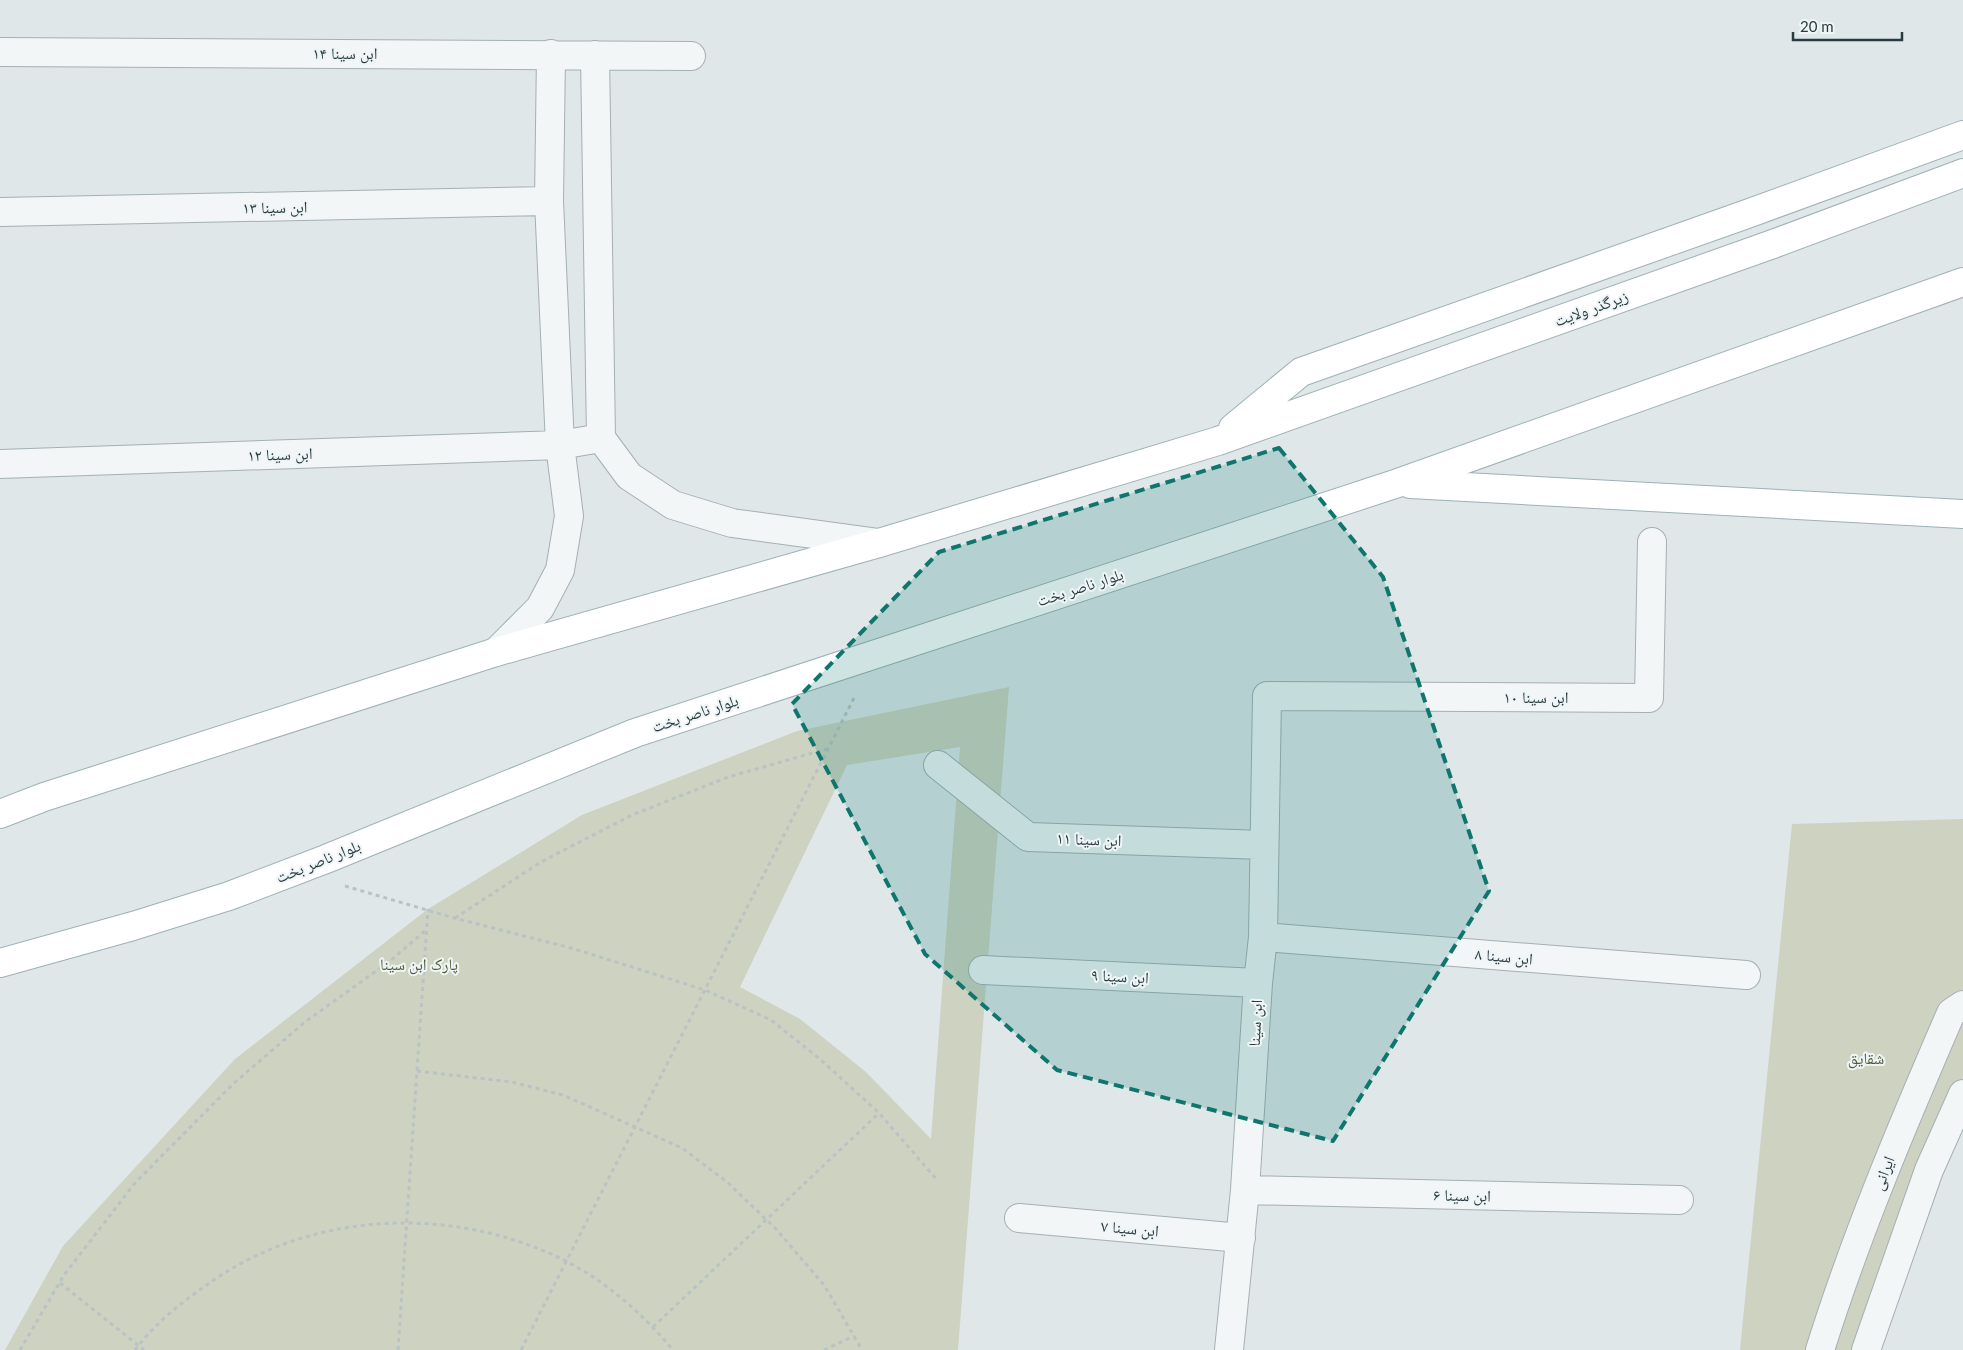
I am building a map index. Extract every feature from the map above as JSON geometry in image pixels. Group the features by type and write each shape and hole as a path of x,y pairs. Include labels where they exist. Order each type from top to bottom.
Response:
{"main road":[{"path":"0,814 44,797 496,652 878,543 1218,440 1301,372 1747,214 1963,135"},
{"name":"زیرگذر ولایت","path":"1218,440 1773,244 1963,172"},
{"path":"1398,483 1963,282"},
{"path":"1398,483 1963,514"},
{"name":"بلوار ناصر بخت","path":"0,963 133,926 230,896 635,733 1398,483"}],"street":[{"name":"ابن سینا ۱۴","path":"0,52 691,56"},
{"path":"496,652 540,608 560,570 569,516 560,445 549,201 551,54"},
{"path":"595,55 601,438 629,476 673,505 732,523 878,543"},
{"name":"ابن سینا ۱۳","path":"0,212 549,201"},
{"name":"ابن سینا ۱۲","path":"0,464 560,445 601,438"},
{"name":"ابن سینا ۱۰","path":"1267,696 1649,698 1652,542"},
{"name":"ابن سینا","path":"1229,1350 1245,1190 1258,982 1263,937 1267,696"},
{"name":"ابن سینا ۱۱","path":"938,765 1028,837 1264,845"},
{"name":"ابن سینا ۸","path":"1263,937 1746,975"},
{"name":"ابن سینا ۹","path":"983,970 1258,982"},
{"name":"ایرانی","path":"1820,1350 1832,1311 1889,1155 1950,1013 1963,1006"},
{"path":"1866,1350 1929,1170 1963,1094"},
{"name":"ابن سینا ۶","path":"1245,1190 1679,1200"},
{"name":"ابن سینا ۷","path":"1020,1218 1241,1238"}],"path":[{"path":"521,1350 876,654"},
{"path":"454,918 540,862 632,814 728,776 827,749"},
{"path":"341,885 454,918 571,948 705,990 772,1020 821,1060 879,1113 938,1181"},
{"path":"398,1350 428,909"},
{"path":"20,1350 60,1283 135,1183 233,1084 305,1022 390,961 426,930"},
{"path":"417,1071 512,1082 563,1095 682,1148 727,1182 766,1219 824,1285 862,1350"},
{"path":"653,1327 879,1113"},
{"path":"135,1350 182,1302 232,1268 296,1240 346,1227 407,1222 462,1227 515,1240 566,1262 598,1280 620,1297 653,1327 673,1350"},
{"path":"60,1283 144,1350"},
{"path":"824,1350 854,1336"}],"highlighted area":[{"path":"1279,448 1383,577 1489,891 1333,1141 1057,1070 925,954 792,704 939,552"}],"green space":[{"name":"پارک ابن سینا","path":"1009,687 958,1350 5,1350 63,1246 235,1059 428,909 582,815 797,731","holes":["960,747 931,1139 866,1072 800,1019 740,987 847,765"]},
{"name":"شقایق","path":"1963,819 1963,1076 1866,1350 1740,1350 1792,824"}]}
